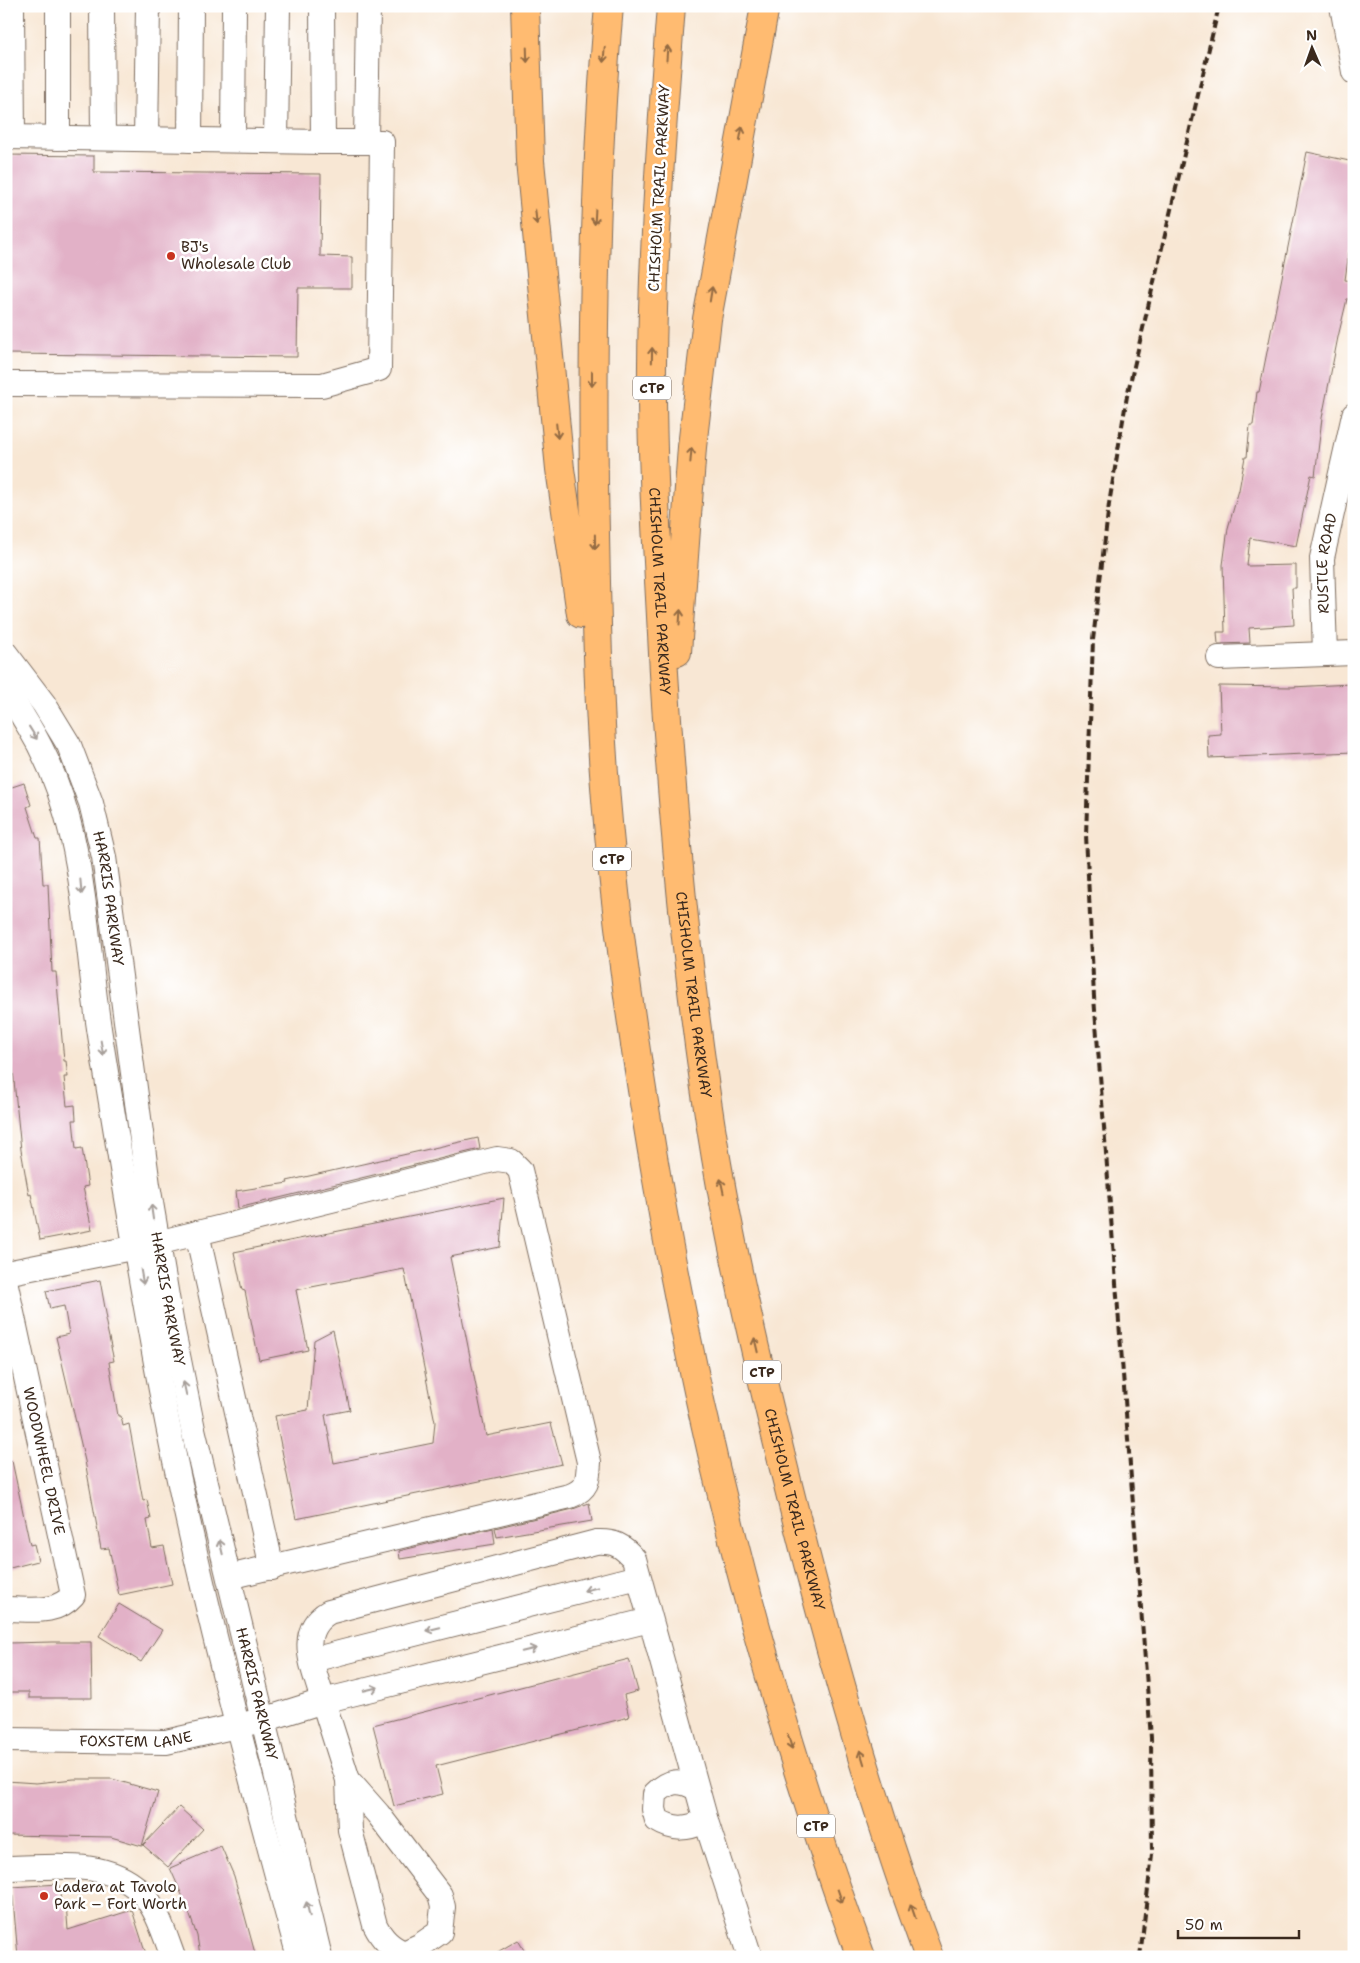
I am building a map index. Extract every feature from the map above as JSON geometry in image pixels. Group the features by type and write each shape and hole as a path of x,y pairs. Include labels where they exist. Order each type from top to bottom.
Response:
{"highway":[{"path":"525,6 530,160 560,469 604,769"},
{"name":"CTP","path":"609,6 599,138 592,309 595,573 604,769 622,954 648,1128 674,1282 720,1492 776,1695 806,1793 861,1957"},
{"name":"CHISHOLM TRAIL PARKWAY","path":"671,6 654,259 652,368 653,482 669,771 685,938 717,1161 774,1427 826,1639 876,1802 929,1957"},
{"path":"669,771 686,514 698,388 716,260 765,6"}],"street":[{"path":"6,384 322,385 380,369 382,142 9,137 12,6"},
{"path":"58,6 58,138"},
{"path":"102,6 103,138"},
{"path":"146,139 148,6"},
{"path":"190,140 191,6"},
{"path":"233,140 234,6"},
{"path":"276,141 278,6"},
{"path":"322,6 323,142"},
{"path":"366,142 368,6"},
{"path":"1342,6 1354,72"},
{"name":"RUSTLE ROAD","path":"1325,654 1322,558 1354,415"},
{"path":"1219,658 1354,653"},
{"name":"HARRIS PARKWAY","path":"6,654 44,704 69,745 91,803 104,857 161,1389 190,1534 237,1726 299,1957"},
{"name":"HARRIS PARKWAY","path":"6,692 41,746 62,793 78,858 84,923 100,1033 147,1245 320,1957"},
{"path":"6,1273 147,1245 497,1159 511,1161 520,1170 588,1462 588,1481 581,1491 570,1496 228,1577"},
{"path":"197,1233 272,1568"},
{"name":"WOODWHEEL DRIVE","path":"6,1285 73,1595 65,1604 49,1610 6,1609"},
{"path":"348,1780 378,1814 440,1895 444,1907 440,1932 404,1955 381,1938 375,1925 350,1830 348,1780 308,1646 310,1632 317,1619 329,1612 596,1542 610,1541 624,1547 634,1560 696,1788 750,1957"},
{"path":"312,1660 638,1577"},
{"name":"FOXSTEM LANE","path":"6,1740 166,1742 263,1720 324,1701 650,1620"},
{"path":"696,1788 683,1781 664,1785 655,1794 654,1810 657,1820 670,1828 688,1829 706,1821"},
{"path":"6,1868 93,1868 118,1876 141,1892 160,1922 173,1957"}],"building":[{"path":"1307,152 1354,162 1354,252 1349,252 1345,280 1354,281 1352,299 1347,299 1338,337 1322,418 1315,476 1311,475 1296,546 1250,538 1247,566 1296,565 1296,588 1292,588 1294,625 1249,628 1250,643 1218,644 1217,632 1225,632 1223,565 1228,528 1239,490 1245,457 1247,457 1250,425 1253,425 1257,392 1259,392"},
{"name":"BJ's Wholesale Club","path":"6,155 94,156 94,172 321,174 320,256 352,257 352,288 298,288 297,357 6,354"},
{"path":"1351,684 1354,752 1209,758 1208,735 1221,734 1219,686 1292,687"},
{"path":"24,783 31,805 27,807 37,838 40,838 43,884 48,884 52,972 56,972 64,1061 66,1061 68,1077 64,1077 67,1106 75,1105 76,1120 73,1120 76,1149 82,1148 88,1186 83,1187 92,1230 40,1240 21,1150 12,1061 8,1061 6,1036 6,789"},
{"path":"478,1138 480,1149 238,1208 236,1191 288,1183 287,1181"},
{"path":"504,1198 500,1247 450,1257 486,1436 551,1423 562,1464 296,1519 275,1416 308,1410 314,1340 333,1330 350,1410 325,1415 334,1463 433,1443 435,1422 404,1269 296,1290 308,1350 259,1360 245,1291 242,1290 234,1252"},
{"path":"100,1280 107,1319 105,1319 114,1361 109,1362 118,1416 121,1416 123,1426 129,1424 143,1501 147,1500 151,1519 147,1520 152,1548 164,1546 172,1584 119,1595 109,1548 101,1549 85,1461 56,1337 69,1334 64,1306 50,1309 46,1291"},
{"path":"12,1461 30,1545 34,1544 38,1561 6,1569 6,1462"},
{"path":"589,1503 592,1521 497,1537 495,1528 573,1509"},
{"path":"493,1528 495,1544 400,1559 399,1551"},
{"path":"119,1604 162,1630 141,1662 99,1636"},
{"path":"91,1642 92,1698 29,1698 29,1692 9,1692 8,1643"},
{"path":"629,1659 638,1691 624,1695 629,1717 436,1766 443,1794 394,1806 373,1725"},
{"path":"74,1779 112,1779 158,1792 142,1846 111,1837 6,1835 6,1781 36,1783"},
{"path":"179,1807 203,1829 168,1867 143,1845"},
{"path":"221,1846 234,1876 256,1957 200,1955 197,1936 186,1904 170,1868"},
{"path":"59,1884 61,1903 66,1903 68,1930 132,1910 147,1957 18,1957 12,1887"},
{"path":"518,1940 528,1957 489,1957"}],"railway":[{"path":"1140,1957 1152,1854 1151,1738 1094,997 1086,835 1093,640 1109,504 1127,396 1219,6"}],"place":[{"name":"BJ's Wholesale Club","path":"171,256"},
{"name":"Ladera at Tavolo Park – Fort Worth","path":"44,1896"}]}
